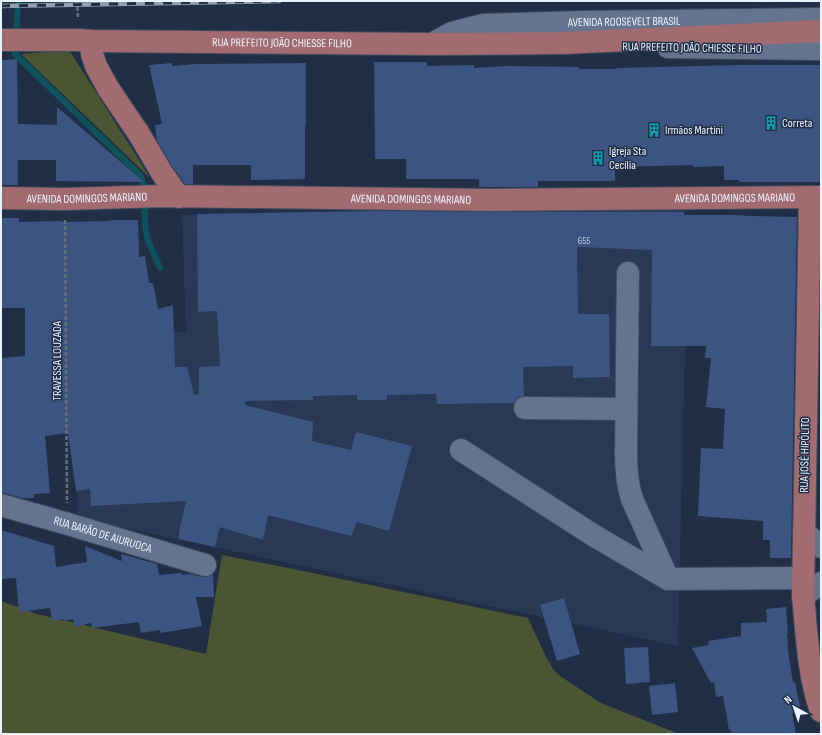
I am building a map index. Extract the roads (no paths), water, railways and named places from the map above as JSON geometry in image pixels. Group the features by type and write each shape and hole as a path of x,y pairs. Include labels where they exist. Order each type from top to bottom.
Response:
{"main road":[{"name":"RUA PREFEITO JOÃO CHIESSE FILHO","path":"1,40 432,44 563,43 821,31"},
{"path":"92,41 92,54 96,66 108,88 139,134 162,173 171,197"},
{"name":"AVENIDA DOMINGOS MARIANO","path":"1,198 65,199 171,197 492,200 815,197"},
{"name":"RUA JOSÉ HIPÓLITO","path":"815,197 804,532 809,586 808,650 814,689 821,711"}],"street":[{"name":"AVENIDA ROOSEVELT BRASIL","path":"432,44 452,32 483,25 582,22 821,19"},
{"name":"RUA PREFEITO JOÃO CHIESSE FILHO","path":"563,43 594,47 821,49"},
{"path":"628,273 626,468 632,499 668,579"},
{"path":"525,408 626,409"},
{"path":"461,450 593,534 668,579 809,586"},
{"name":"RUA BARÃO DE AIURUOCA","path":"1,505 205,565"},
{"path":"804,532 821,547"}],"waterway":[{"path":"18,1 15,54 140,175 144,185 147,238 160,268"}],"railway":[{"path":"1,6 279,1"}],"place":[{"name":"Correta","path":"771,123"},
{"name":"Irmãos Martini","path":"654,130"},
{"name":"Igreja Sta Cecília","path":"598,158"}]}
